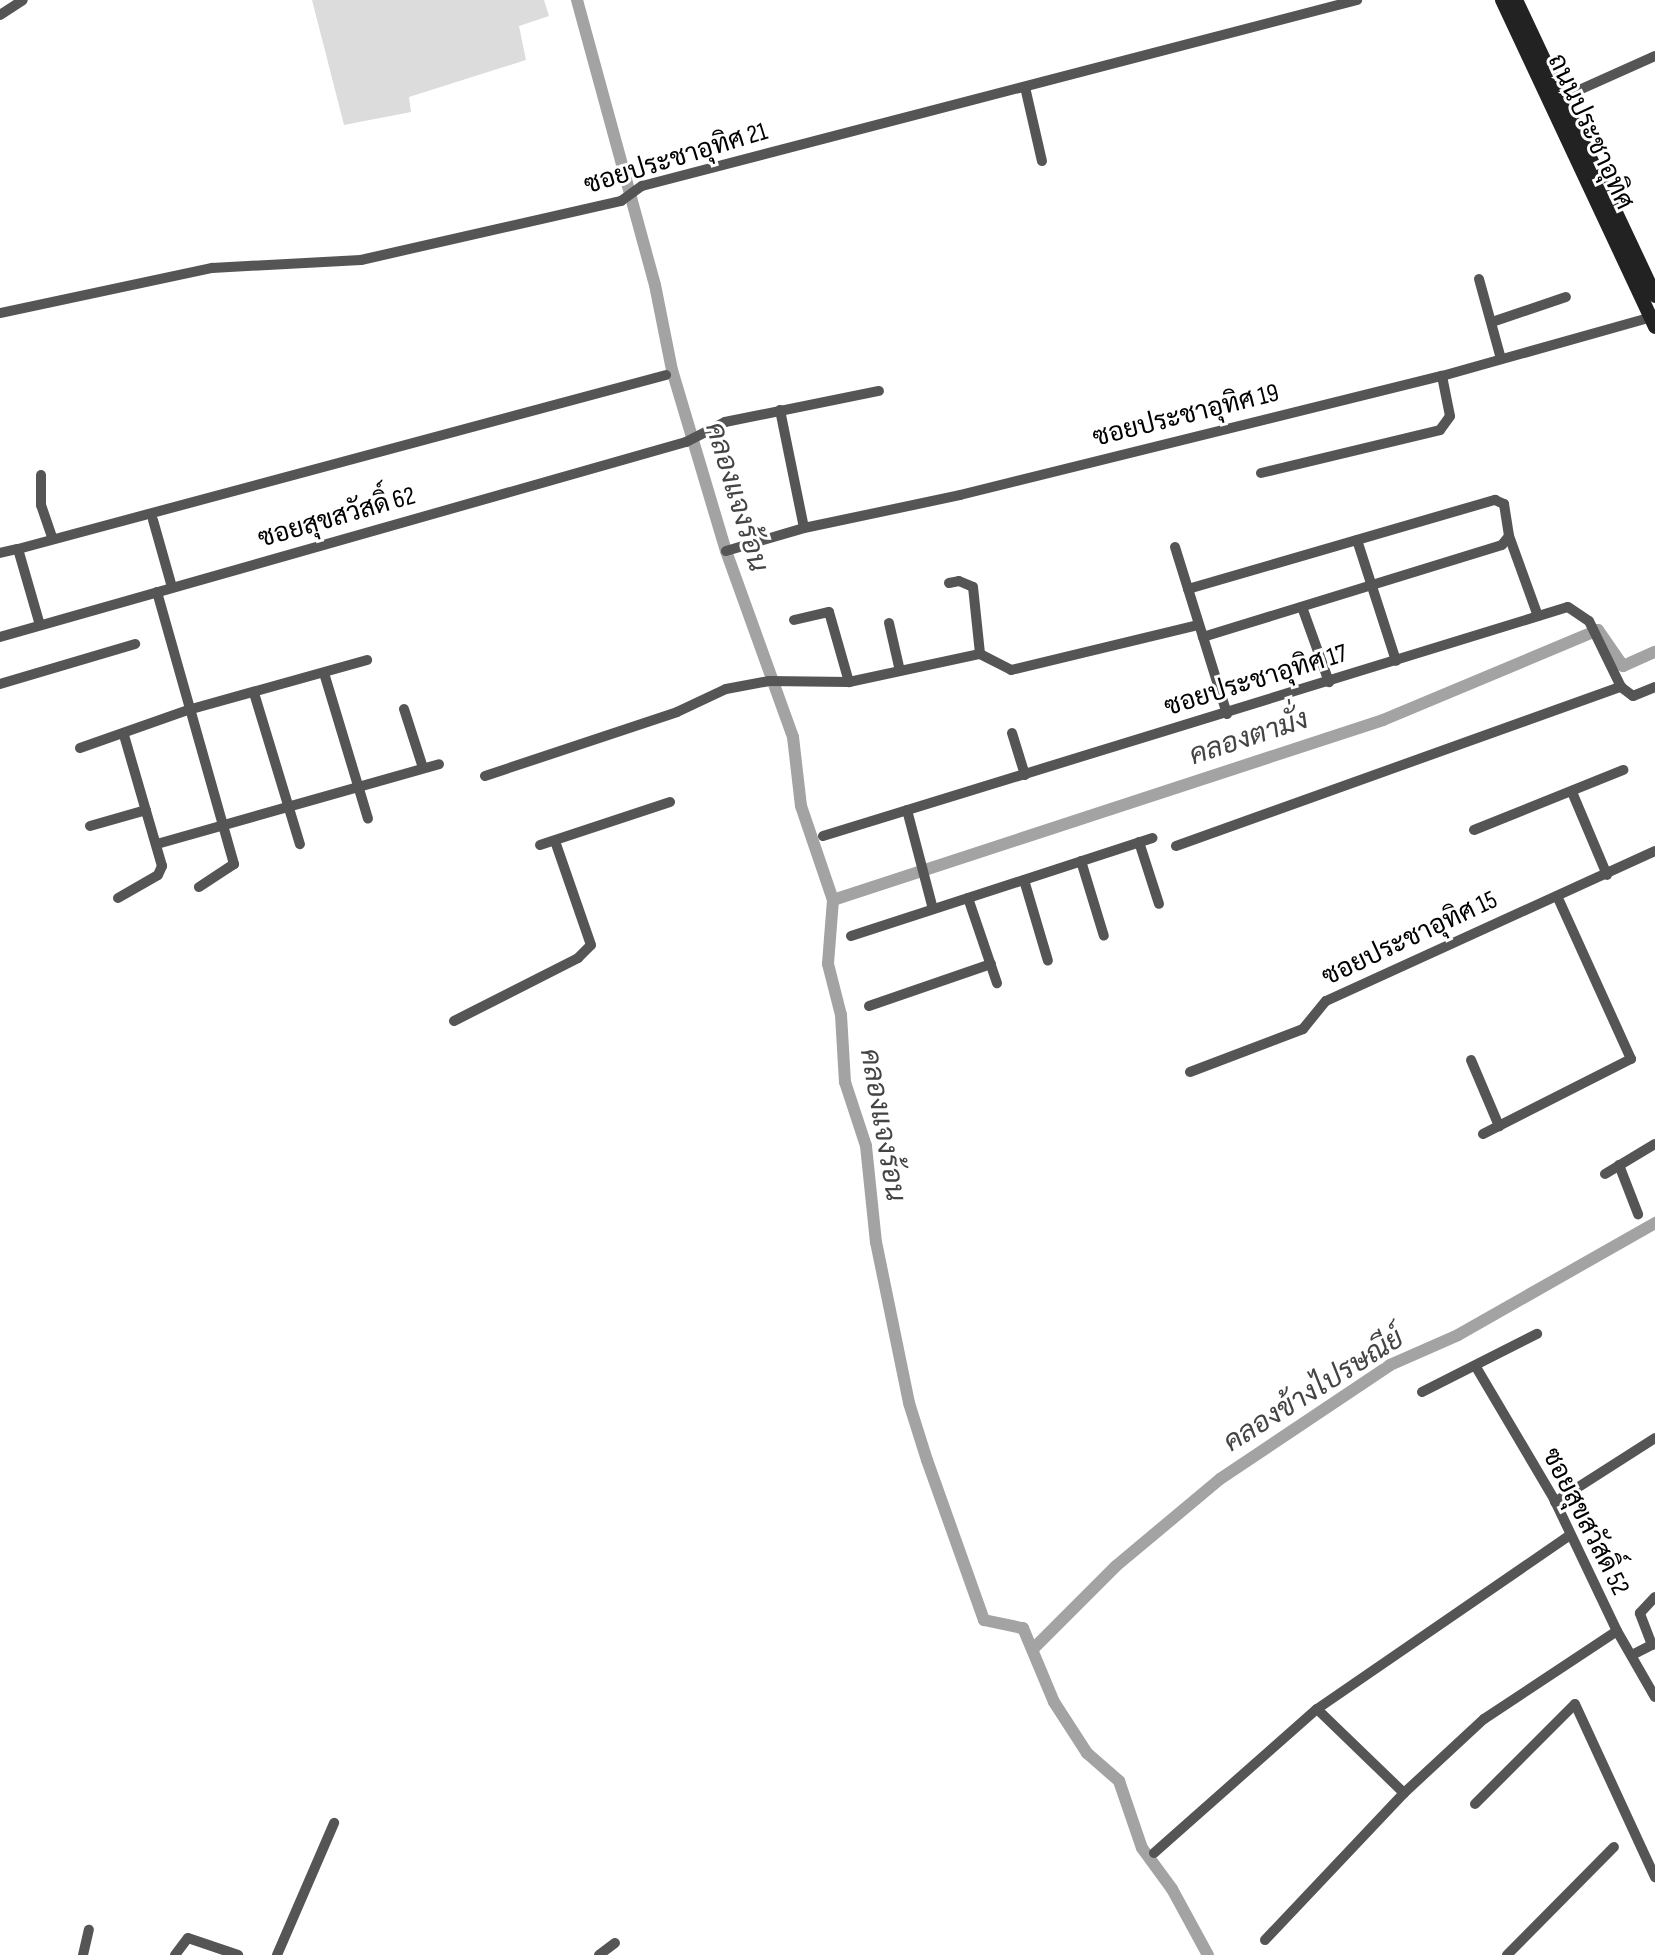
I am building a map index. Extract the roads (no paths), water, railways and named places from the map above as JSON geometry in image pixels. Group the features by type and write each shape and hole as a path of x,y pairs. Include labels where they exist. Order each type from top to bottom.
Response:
{"main road":[{"name":"ถนนประชาอุทิศ","path":"1502,0 1556,100"},
{"name":"ถนนประชาอุทิศ","path":"1516,0 1556,100 1652,310"}],"street":[{"path":"0,15 23,0"},
{"name":"ซอยประชาอุทิศ 21","path":"0,313 212,268 361,260 621,201 642,186 1357,0"},
{"path":"1556,100 1655,56"},
{"path":"1025,87 1042,161"},
{"path":"1479,279 1501,359"},
{"path":"1492,322 1566,297"},
{"name":"ซอยประชาอุทิศ 19","path":"726,551 804,528 960,495 1442,376 1652,310"},
{"path":"0,553 666,375"},
{"path":"1261,473 1440,430 1450,416 1442,376"},
{"name":"ซอยสุขสวัสดิ์ 62","path":"0,637 686,442 725,422 879,391"},
{"path":"780,410 804,528"},
{"path":"41,475 41,505 53,539"},
{"path":"1188,589 1495,500 1504,504 1509,536 1538,616"},
{"path":"153,520 172,587"},
{"path":"1203,637 1502,545 1509,536"},
{"path":"1357,540 1396,661"},
{"path":"1175,547 1227,714"},
{"path":"18,549 40,625"},
{"path":"949,583 959,581 973,587 980,654"},
{"path":"157,592 234,864 199,887"},
{"path":"1302,607 1329,682"},
{"name":"ซอยประชาอุทิศ 17","path":"823,836 1575,607 1589,621 1621,687"},
{"path":"794,620 829,612 849,682"},
{"path":"889,623 900,671"},
{"path":"485,776 677,712 726,689 769,681 789,685 849,682 980,654 1011,670 1199,625"},
{"path":"0,684 135,644"},
{"path":"80,748 188,710 367,660"},
{"path":"324,673 368,819"},
{"path":"1176,846 1621,687 1633,696 1655,687"},
{"path":"254,693 300,844"},
{"path":"404,709 423,768"},
{"path":"1012,733 1025,775"},
{"path":"118,898 162,871 157,844 124,735"},
{"path":"157,844 439,764"},
{"path":"1474,830 1623,770"},
{"path":"1572,792 1607,875"},
{"path":"540,845 670,802"},
{"path":"90,826 146,810"},
{"path":"907,810 933,909"},
{"path":"851,936 1152,838"},
{"path":"454,1021 578,958 591,945 555,841"},
{"path":"1139,842 1159,904"},
{"name":"ซอยประชาอุทิศ 15","path":"1190,1072 1303,1029 1326,1001 1655,851"},
{"path":"1081,861 1104,936"},
{"path":"1024,880 1048,961"},
{"path":"1483,1134 1631,1059 1557,896"},
{"path":"968,898 997,983"},
{"path":"869,1006 991,964"},
{"path":"1471,1060 1499,1126"},
{"path":"1605,1174 1655,1144"},
{"path":"1619,1165 1638,1214"},
{"path":"1422,1392 1537,1334"},
{"name":"ซอยสุขสวัสดิ์ 52","path":"1476,1367 1555,1502 1617,1631 1655,1697"},
{"path":"1555,1502 1655,1438"},
{"path":"1154,1853 1317,1709 1569,1536"},
{"path":"1632,1655 1653,1646 1640,1613 1655,1597"},
{"path":"1265,1940 1404,1793 1501,1705 1617,1631"},
{"path":"1475,1804 1575,1704 1655,1877"},
{"path":"1317,1709 1404,1793"},
{"path":"277,1955 334,1823"},
{"path":"1507,1955 1614,1847"},
{"path":"83,1955 89,1930"},
{"path":"175,1955 188,1938 238,1955"},
{"path":"599,1955 615,1943"}],"waterway":[{"name":"คลองแจงร้อน","path":"577,0 655,285 672,370 726,551 793,737 801,806 833,900 828,964 841,1015 845,1082 866,1146 876,1242 909,1403 927,1460 984,1620 1023,1628 1054,1702 1087,1753 1119,1781 1142,1848 1172,1889 1208,1955"},
{"name":"คลองตามั่ง","path":"833,900 1383,720 1598,630 1623,666 1655,652"},
{"name":"คลองข้างไปรษณีย์","path":"1033,1649 1116,1566 1220,1479 1390,1365 1458,1335 1655,1223"}]}
